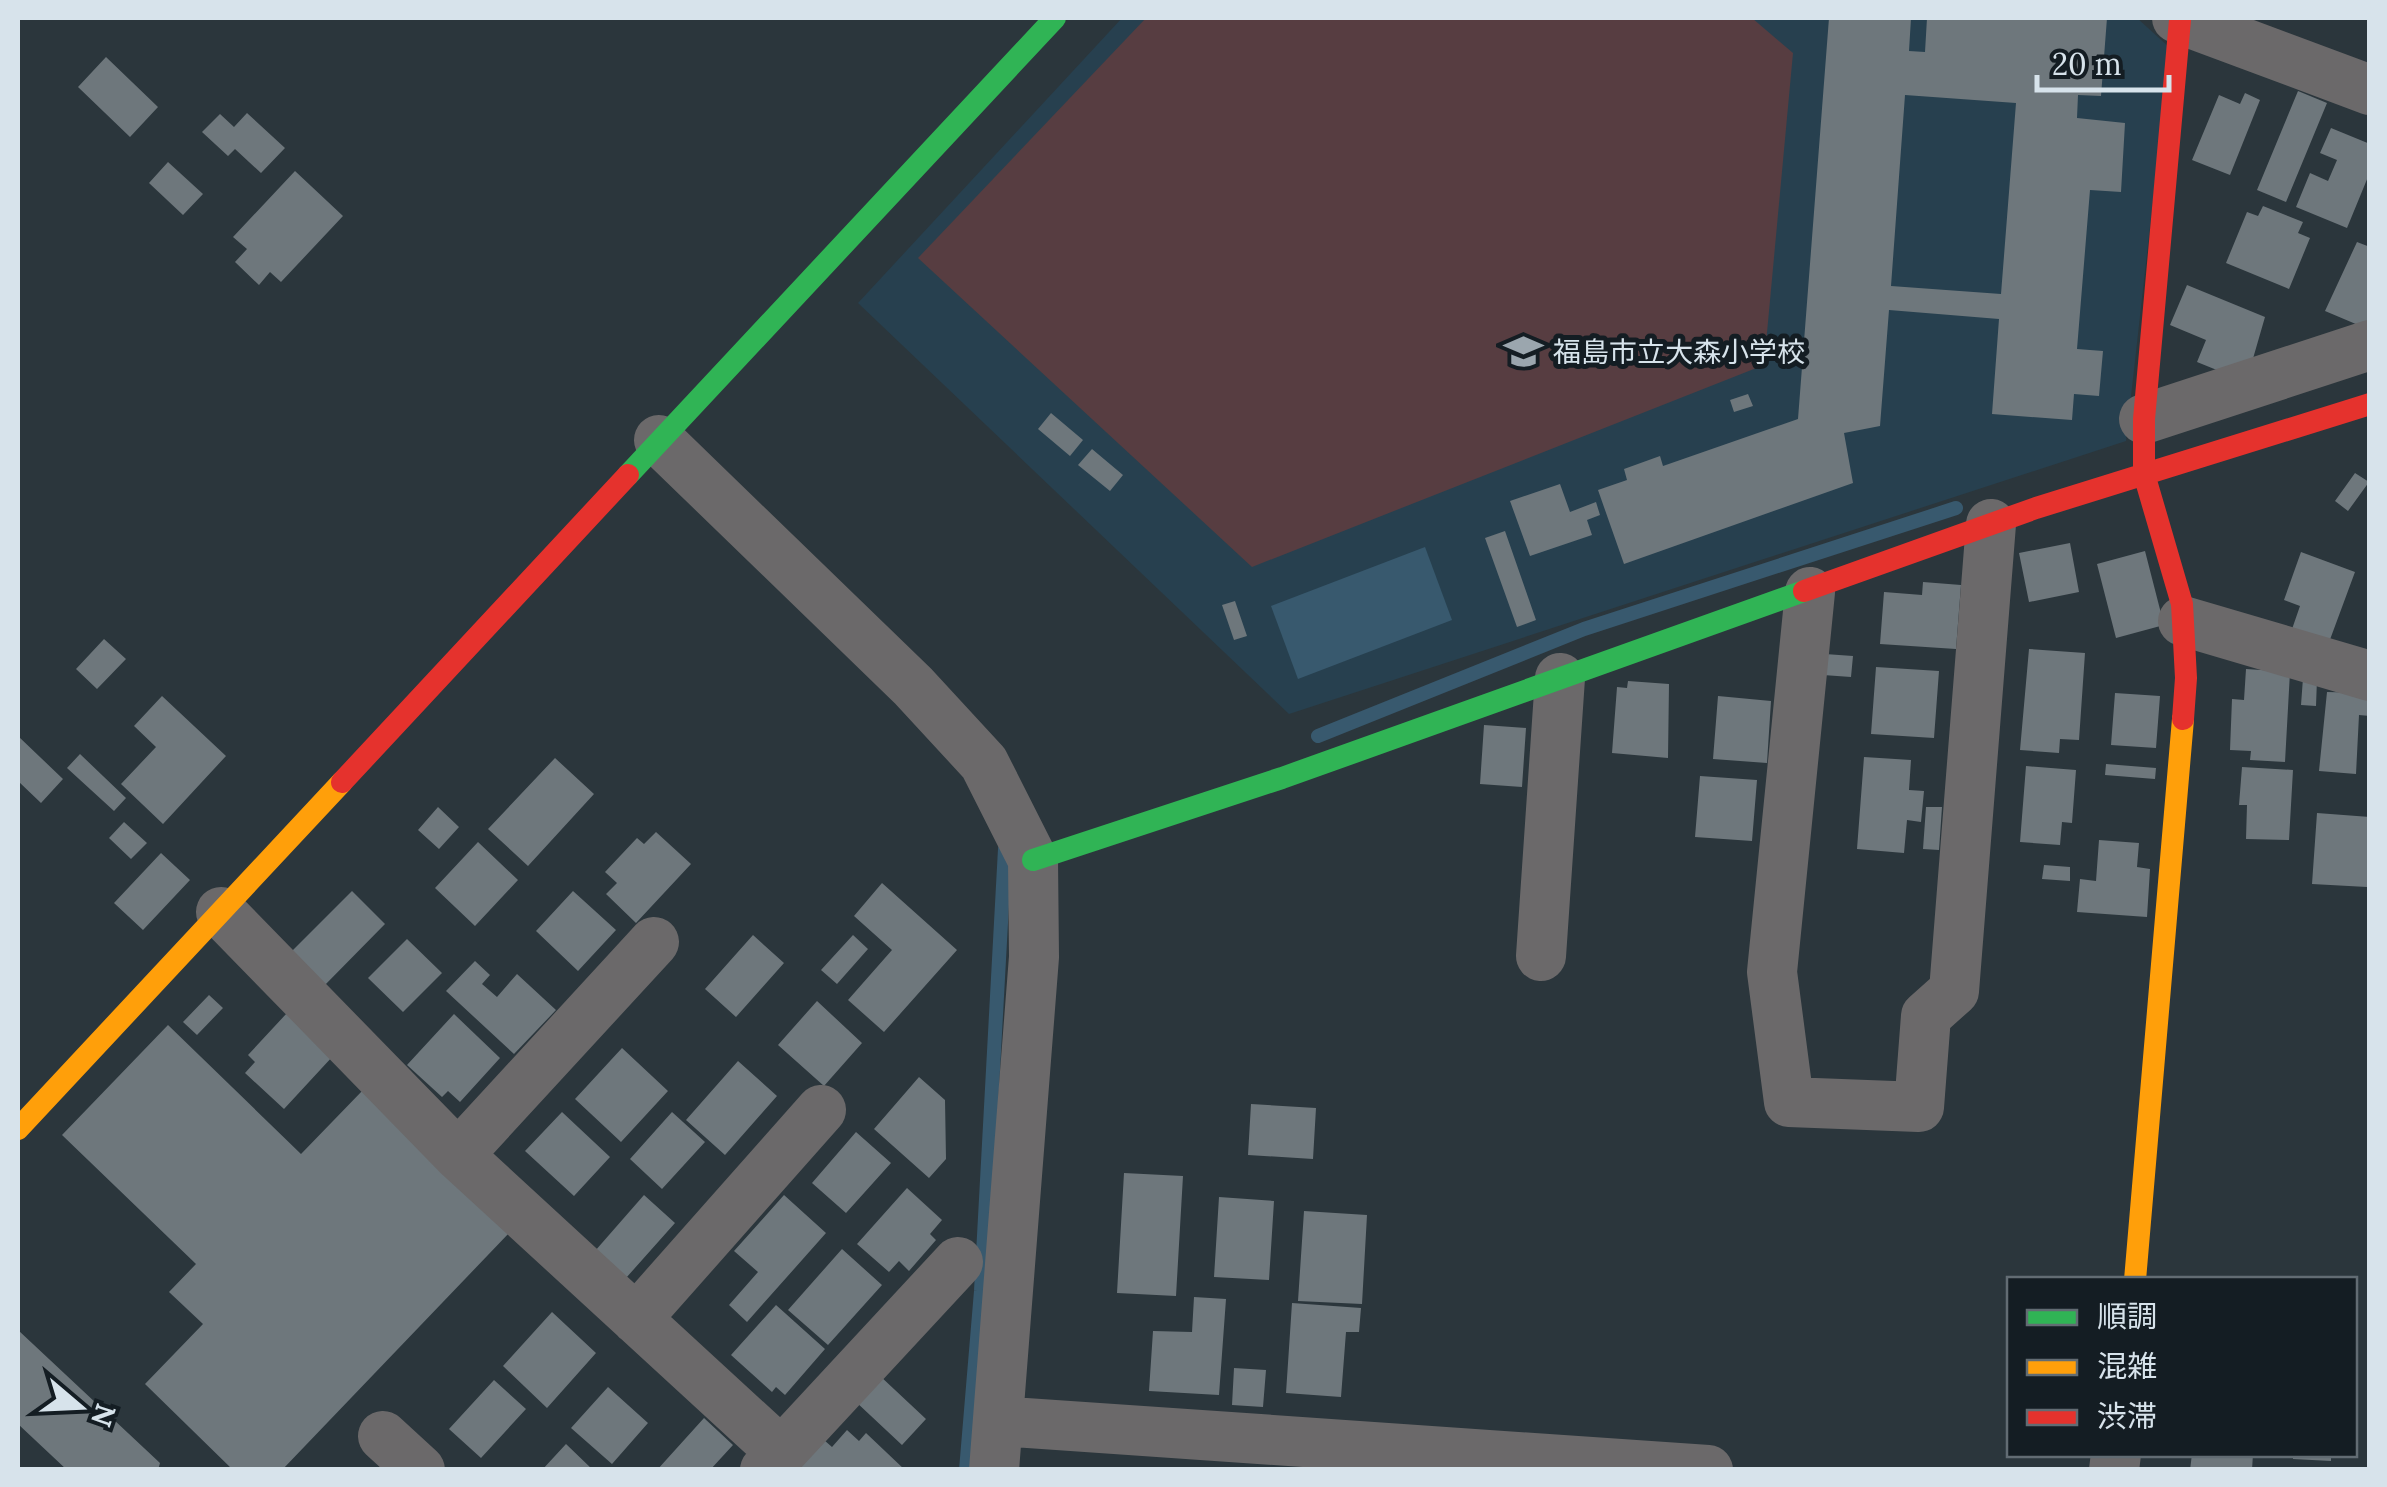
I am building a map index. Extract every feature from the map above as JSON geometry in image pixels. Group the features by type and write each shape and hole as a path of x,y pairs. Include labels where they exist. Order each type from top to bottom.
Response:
{"street":[{"path":"18,1129 1055,18"},
{"path":"2135,1277 2186,678 2182,621 2144,446 2178,19 2370,90"},
{"path":"1033,860 1282,778 1991,524 2144,446 2370,345"},
{"path":"2144,446 2370,404"},
{"path":"660,440 913,686 984,763 1033,860 1034,958 996,1445 1708,1470"},
{"path":"1810,592 1772,972 1789,1102 1919,1108 1926,1016 1954,991 1991,524"},
{"path":"2182,621 2370,676"},
{"path":"1541,956 1560,678"},
{"path":"221,912 458,1155 636,1319 773,1461 958,1262"},
{"path":"458,1155 654,942"},
{"path":"636,1319 822,1110"},
{"path":"383,1436 420,1470"}],"shaded area":[{"name":"福島市立大森小学校","path":"1122,18 2137,18 2170,48 2126,441 1289,714 858,303"},
{"path":"1146,18 1752,18 1793,53 1764,365 1252,567 918,258"},
{"path":"1425,547 1452,620 1298,679 1271,606"}],"building":[{"path":"1829,18 1911,18 1909,51 1925,52 1927,18 2107,18 2101,96 2078,95 2077,118 2125,123 2121,192 2090,190 2077,349 2103,351 2099,396 2074,394 2072,420 1992,414 1999,319 1889,310 1880,426 1844,433 1853,483 1624,564 1598,490 1627,480 1624,469 1660,456 1663,466 1798,419","holes":["1905,95 2016,103 2001,294 1891,286"]},
{"path":"106,57 158,107 130,137 78,87"},
{"path":"2298,91 2327,103 2286,202 2257,190"},
{"path":"2245,93 2260,100 2230,175 2192,160 2219,95 2240,104"},
{"path":"247,113 285,148 261,173 235,149 228,156 202,132 220,114 234,127"},
{"path":"2331,128 2370,144 2370,172 2347,228 2296,207 2310,173 2328,181 2337,160 2320,153"},
{"path":"168,162 203,194 183,215 149,183"},
{"path":"295,171 343,216 281,282 270,272 259,285 235,262 247,249 233,237"},
{"path":"2263,206 2303,222 2298,233 2310,238 2289,289 2226,263 2247,212 2258,216"},
{"path":"2357,242 2370,247 2370,330 2325,311"},
{"path":"2187,285 2265,317 2252,362 2239,379 2197,362 2206,340 2170,325"},
{"path":"1748,394 1753,406 1734,412 1730,400"},
{"path":"1051,413 1083,440 1070,456 1038,429"},
{"path":"1092,449 1123,475 1110,491 1078,465"},
{"path":"2355,473 2369,482 2348,511 2335,501"},
{"path":"1560,484 1570,512 1596,502 1600,515 1587,520 1592,535 1530,556 1510,501"},
{"path":"1505,531 1536,620 1517,627 1485,538"},
{"path":"2070,543 2079,592 2029,602 2019,553"},
{"path":"2145,551 2164,625 2116,638 2097,564"},
{"path":"2301,552 2355,572 2328,645 2291,632 2300,606 2284,600"},
{"path":"1923,582 1961,585 1956,649 1880,644 1884,592 1922,595"},
{"path":"1235,601 1247,636 1234,640 1222,605"},
{"path":"104,639 126,659 97,689 76,669"},
{"path":"2029,649 2085,653 2079,740 2060,739 2059,753 2020,750"},
{"path":"1825,654 1853,656 1851,677 1823,675"},
{"path":"1876,667 1939,671 1934,738 1871,734"},
{"path":"2246,669 2290,672 2285,762 2250,760 2251,751 2230,750 2232,699 2244,700"},
{"path":"2303,678 2317,679 2316,706 2301,705"},
{"path":"1628,681 1669,684 1668,758 1612,753 1617,687 1627,688"},
{"path":"2327,692 2366,693 2370,716 2359,715 2356,774 2319,771"},
{"path":"2115,693 2160,696 2156,748 2111,745"},
{"path":"162,696 226,756 163,824 121,784 156,747 134,726"},
{"path":"1718,696 1771,701 1767,763 1713,759"},
{"path":"1484,725 1526,728 1522,787 1480,784"},
{"path":"18,736 63,779 41,803 18,781"},
{"path":"80,754 126,798 114,811 67,768"},
{"path":"1864,757 1911,760 1909,790 1924,791 1921,822 1907,820 1904,853 1857,849"},
{"path":"555,758 594,794 528,866 488,829"},
{"path":"2106,764 2156,768 2155,779 2105,775"},
{"path":"2026,766 2076,770 2072,823 2062,822 2060,845 2020,842"},
{"path":"2242,767 2293,770 2289,840 2246,839 2247,805 2239,805"},
{"path":"1700,776 1757,780 1752,841 1695,837"},
{"path":"438,807 459,827 439,849 418,830"},
{"path":"1926,807 1942,807 1939,850 1923,849"},
{"path":"2317,813 2370,817 2367,887 2312,884"},
{"path":"124,822 147,843 131,859 109,838"},
{"path":"656,832 691,864 636,923 606,894 617,883 605,872 637,838 644,844"},
{"path":"2099,840 2139,843 2137,867 2150,869 2147,917 2077,912 2080,879 2096,881"},
{"path":"478,842 518,880 475,926 435,888"},
{"path":"161,853 190,880 143,930 114,903"},
{"path":"2044,865 2070,867 2070,881 2042,879"},
{"path":"882,883 957,950 884,1032 848,1000 892,950 854,916"},
{"path":"352,891 385,924 322,988 288,955"},
{"path":"573,891 616,930 578,971 536,931"},
{"path":"753,935 784,963 736,1017 705,989"},
{"path":"853,935 868,949 837,984 821,970"},
{"path":"407,939 442,973 403,1012 368,978"},
{"path":"475,961 490,975 482,984 497,997 517,974 556,1010 514,1054 446,991"},
{"path":"209,995 223,1008 197,1035 183,1022"},
{"path":"817,1001 862,1043 824,1086 778,1045"},
{"path":"287,1013 333,1056 284,1109 245,1073 255,1062 248,1055"},
{"path":"454,1014 500,1058 460,1102 448,1091 442,1097 407,1065"},
{"path":"168,1025 301,1154 364,1089 511,1231 282,1470 233,1470 145,1384 203,1324 169,1292 196,1264 62,1135"},
{"path":"622,1048 668,1091 621,1142 575,1099"},
{"path":"738,1061 777,1096 725,1155 686,1120"},
{"path":"919,1077 945,1100 946,1159 929,1178 874,1129"},
{"path":"1251,1104 1316,1108 1313,1159 1248,1155"},
{"path":"562,1112 610,1157 574,1196 525,1151"},
{"path":"672,1112 705,1142 662,1189 630,1159"},
{"path":"856,1132 891,1163 846,1213 812,1183"},
{"path":"1124,1173 1183,1176 1176,1296 1117,1293"},
{"path":"907,1188 942,1220 930,1234 936,1240 909,1271 899,1261 889,1272 857,1244"},
{"path":"644,1195 675,1223 626,1278 595,1251"},
{"path":"784,1195 826,1233 747,1322 729,1305 758,1272 734,1251"},
{"path":"1219,1197 1274,1201 1269,1280 1214,1277"},
{"path":"1304,1211 1367,1215 1362,1304 1298,1301"},
{"path":"842,1249 882,1285 828,1345 788,1310"},
{"path":"1194,1297 1226,1299 1219,1395 1149,1391 1153,1331 1192,1332"},
{"path":"1292,1303 1361,1308 1359,1332 1346,1332 1341,1397 1286,1393"},
{"path":"776,1305 825,1349 785,1395 776,1387 772,1392 731,1355"},
{"path":"552,1312 596,1353 547,1408 503,1366"},
{"path":"18,1330 160,1463 158,1470 67,1470 18,1424"},
{"path":"1234,1368 1266,1370 1263,1407 1232,1405"},
{"path":"879,1375 926,1419 902,1445 855,1401"},
{"path":"494,1380 526,1409 481,1458 449,1429"},
{"path":"608,1387 648,1423 612,1464 571,1428"},
{"path":"704,1418 733,1445 710,1470 657,1470"},
{"path":"847,1430 859,1441 866,1433 905,1470 805,1470 800,1465 824,1440 832,1447"},
{"path":"566,1444 593,1470 542,1470"},
{"path":"2192,1457 2253,1457 2252,1470 2190,1470"},
{"path":"2331,1457 2331,1461 2293,1459"}],"waterway":[{"path":"1318,736 1584,629 1956,508"},
{"path":"966,1470 981,1291 1005,849 1011,845"}],"traffic: fast":[{"path":"628,475 1055,18"},
{"path":"1033,860 1282,778 1804,591"}],"traffic: slow":[{"path":"2135,1277 2183,719"},
{"path":"18,1129 342,782"}],"traffic: jam":[{"path":"2180,20 2144,419 2144,474 2182,604 2186,678 2183,719"},
{"path":"1804,591 2036,508 2370,404"},
{"path":"342,782 628,475"}],"place":[{"name":"福島市立大森小学校","path":"1523,352"}]}
